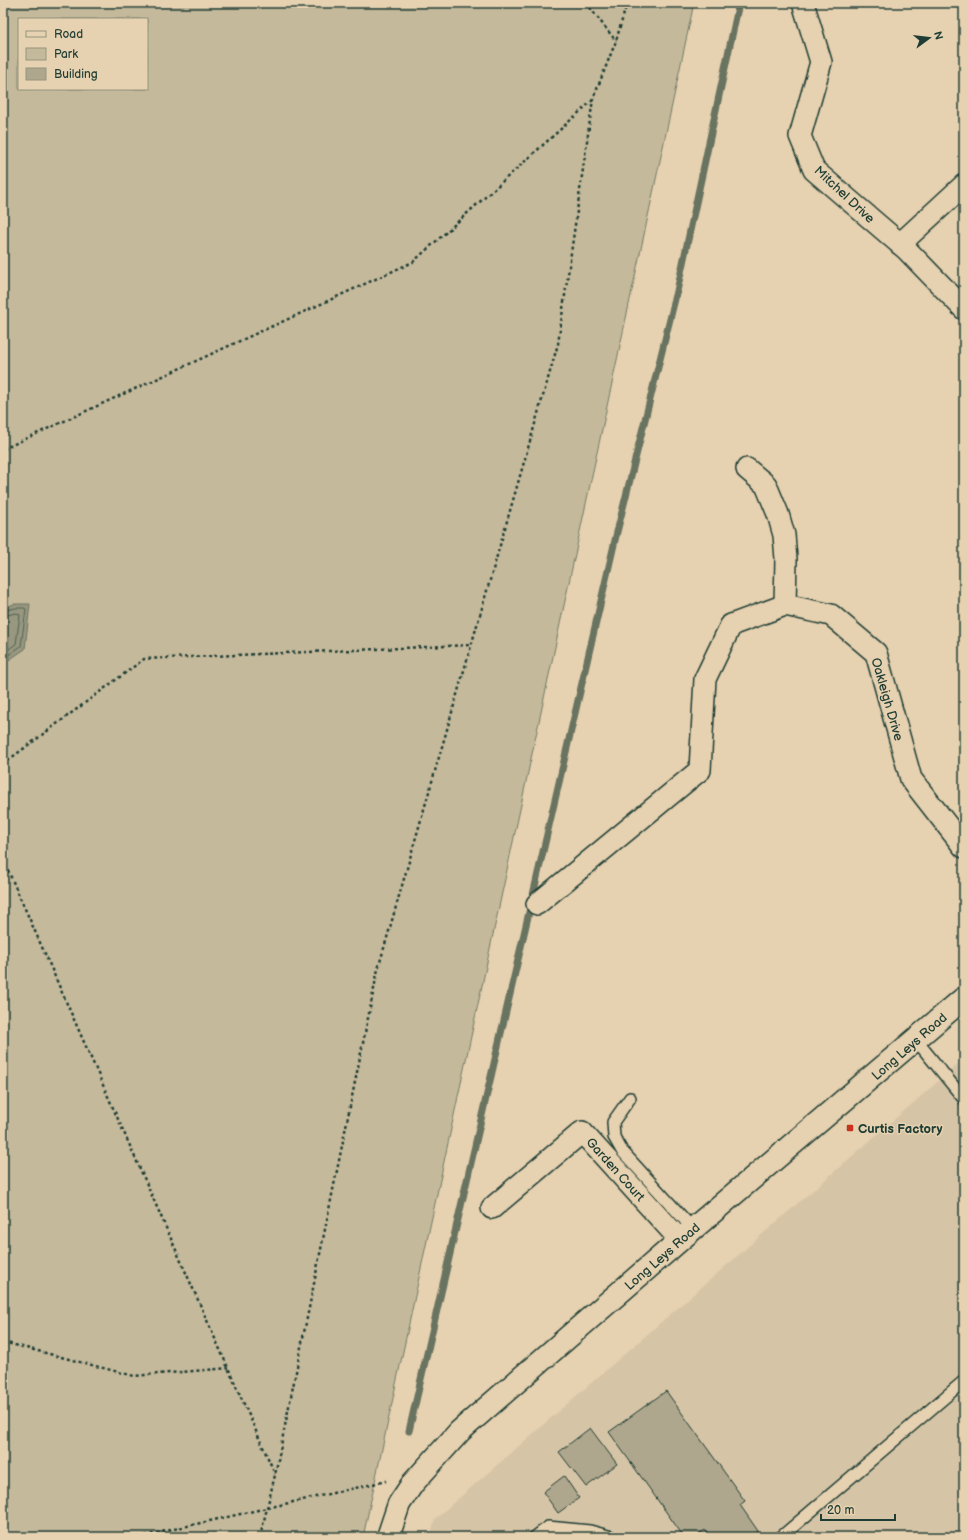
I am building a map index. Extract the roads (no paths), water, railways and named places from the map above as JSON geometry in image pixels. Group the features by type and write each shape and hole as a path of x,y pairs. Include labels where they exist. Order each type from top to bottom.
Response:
{"street":[{"name":"Mitchel Drive","path":"803,3 821,62 800,136 814,170 900,244 964,309"},
{"path":"900,244 964,185"},
{"path":"537,904 700,770 705,679 731,626 785,605 786,559 782,528 778,514 766,486 747,469"},
{"name":"Oakleigh Drive","path":"785,605 831,615 876,653 911,779 964,847"},
{"name":"Long Leys Road","path":"388,1537 399,1504 414,1483 460,1431 686,1234 964,998"},
{"name":"Garden Court","path":"492,1208 582,1132 686,1234"}],"lane":[{"path":"916,1040 964,1099"},
{"path":"630,1098 613,1122 614,1136 622,1151 686,1234"},
{"path":"781,1537 964,1381"},
{"path":"535,1537 548,1527 590,1531 612,1537"}],"water":[{"path":"14,604 30,604 25,649 3,664 3,608"}],"waterway":[{"path":"409,1431 616,536 677,291 739,3"}],"place":[{"name":"Curtis Factory","path":"850,1128"}]}
